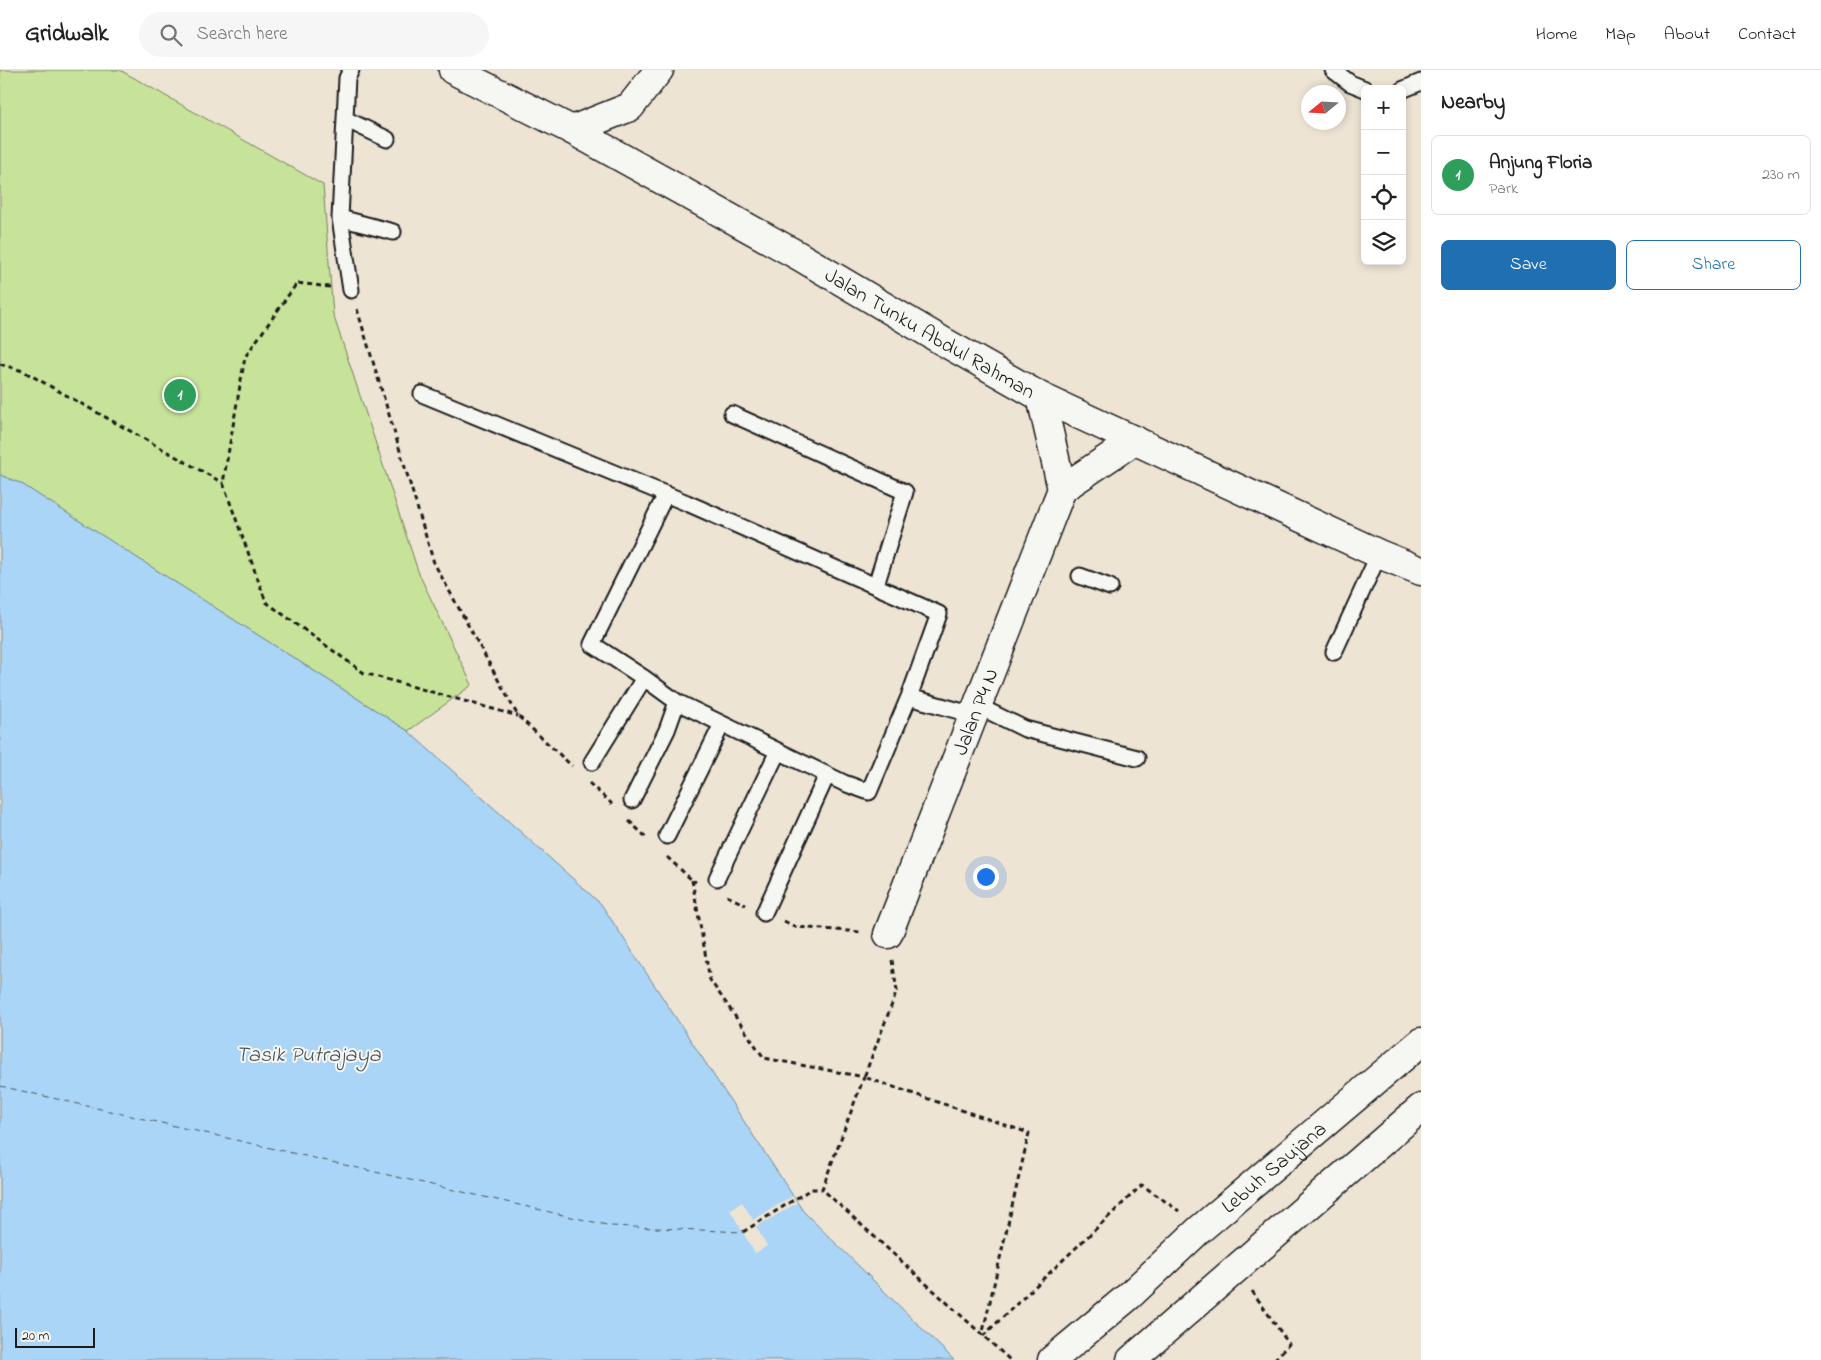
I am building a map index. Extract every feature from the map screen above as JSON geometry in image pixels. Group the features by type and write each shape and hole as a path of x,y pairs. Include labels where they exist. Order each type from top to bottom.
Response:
{"street":[{"name":"Jalan Tunku Abdul Rahman","path":"453,70 572,130 799,256 1041,397 1379,554 1421,571"},
{"path":"572,130 630,107 659,70"},
{"path":"1041,397 1062,489 1135,440"},
{"name":"Jalan P4 N","path":"888,934 1062,489"},
{"name":"Lebuh Saujana","path":"1052,1360 1130,1296 1199,1230 1421,1042"},
{"path":"1131,1360 1421,1108"}],"lane":[{"path":"351,70 347,78 340,218 351,290"},
{"path":"1333,70 1350,84 1361,88"},
{"path":"1406,88 1421,82"},
{"path":"345,119 386,139"},
{"path":"340,218 393,232"},
{"path":"422,394 666,494 939,614 909,697 869,792 827,775 677,702 592,644 666,494"},
{"path":"732,414 905,492 876,586"},
{"path":"1334,652 1379,554"},
{"path":"1080,576 1110,587"},
{"path":"592,762 644,678"},
{"path":"909,697 976,711 1026,729 1137,758"},
{"path":"632,800 666,730 677,702"},
{"path":"667,836 722,724"},
{"path":"717,878 778,751"},
{"path":"758,910 827,775"}],"path":[{"path":"518,716 364,673 266,602 223,484 245,357 296,283 351,290 434,563 518,716 576,771"},
{"path":"0,364 23,371 223,484"},
{"path":"583,777 612,805"},
{"path":"627,818 649,839"},
{"path":"663,853 692,880 701,884"},
{"path":"692,880 710,980 764,1058 864,1077 1029,1133 982,1336"},
{"path":"727,896 758,910"},
{"path":"778,919 796,927 888,934 897,991 822,1189"},
{"path":"982,1336 1142,1185 1181,1213 1199,1230"},
{"path":"743,1232 811,1190 822,1189 1010,1360"},
{"path":"1236,1267 1288,1344 1274,1360"}],"green space":[{"path":"0,70 120,70 323,185 333,314 419,574 472,685 408,731 20,483 0,475"}],"water":[{"name":"Tasik Putrajaya","path":"0,475 20,483 408,731 601,904 803,1211 954,1360 0,1360"}],"pier":[{"path":"793,1196 797,1203 756,1227 767,1246 755,1253 730,1210 742,1202 753,1220"}],"ferry route":[{"path":"0,1086 611,1226 743,1232"}],"place":[{"name":"Anjung Floria","path":"180,395"}]}
